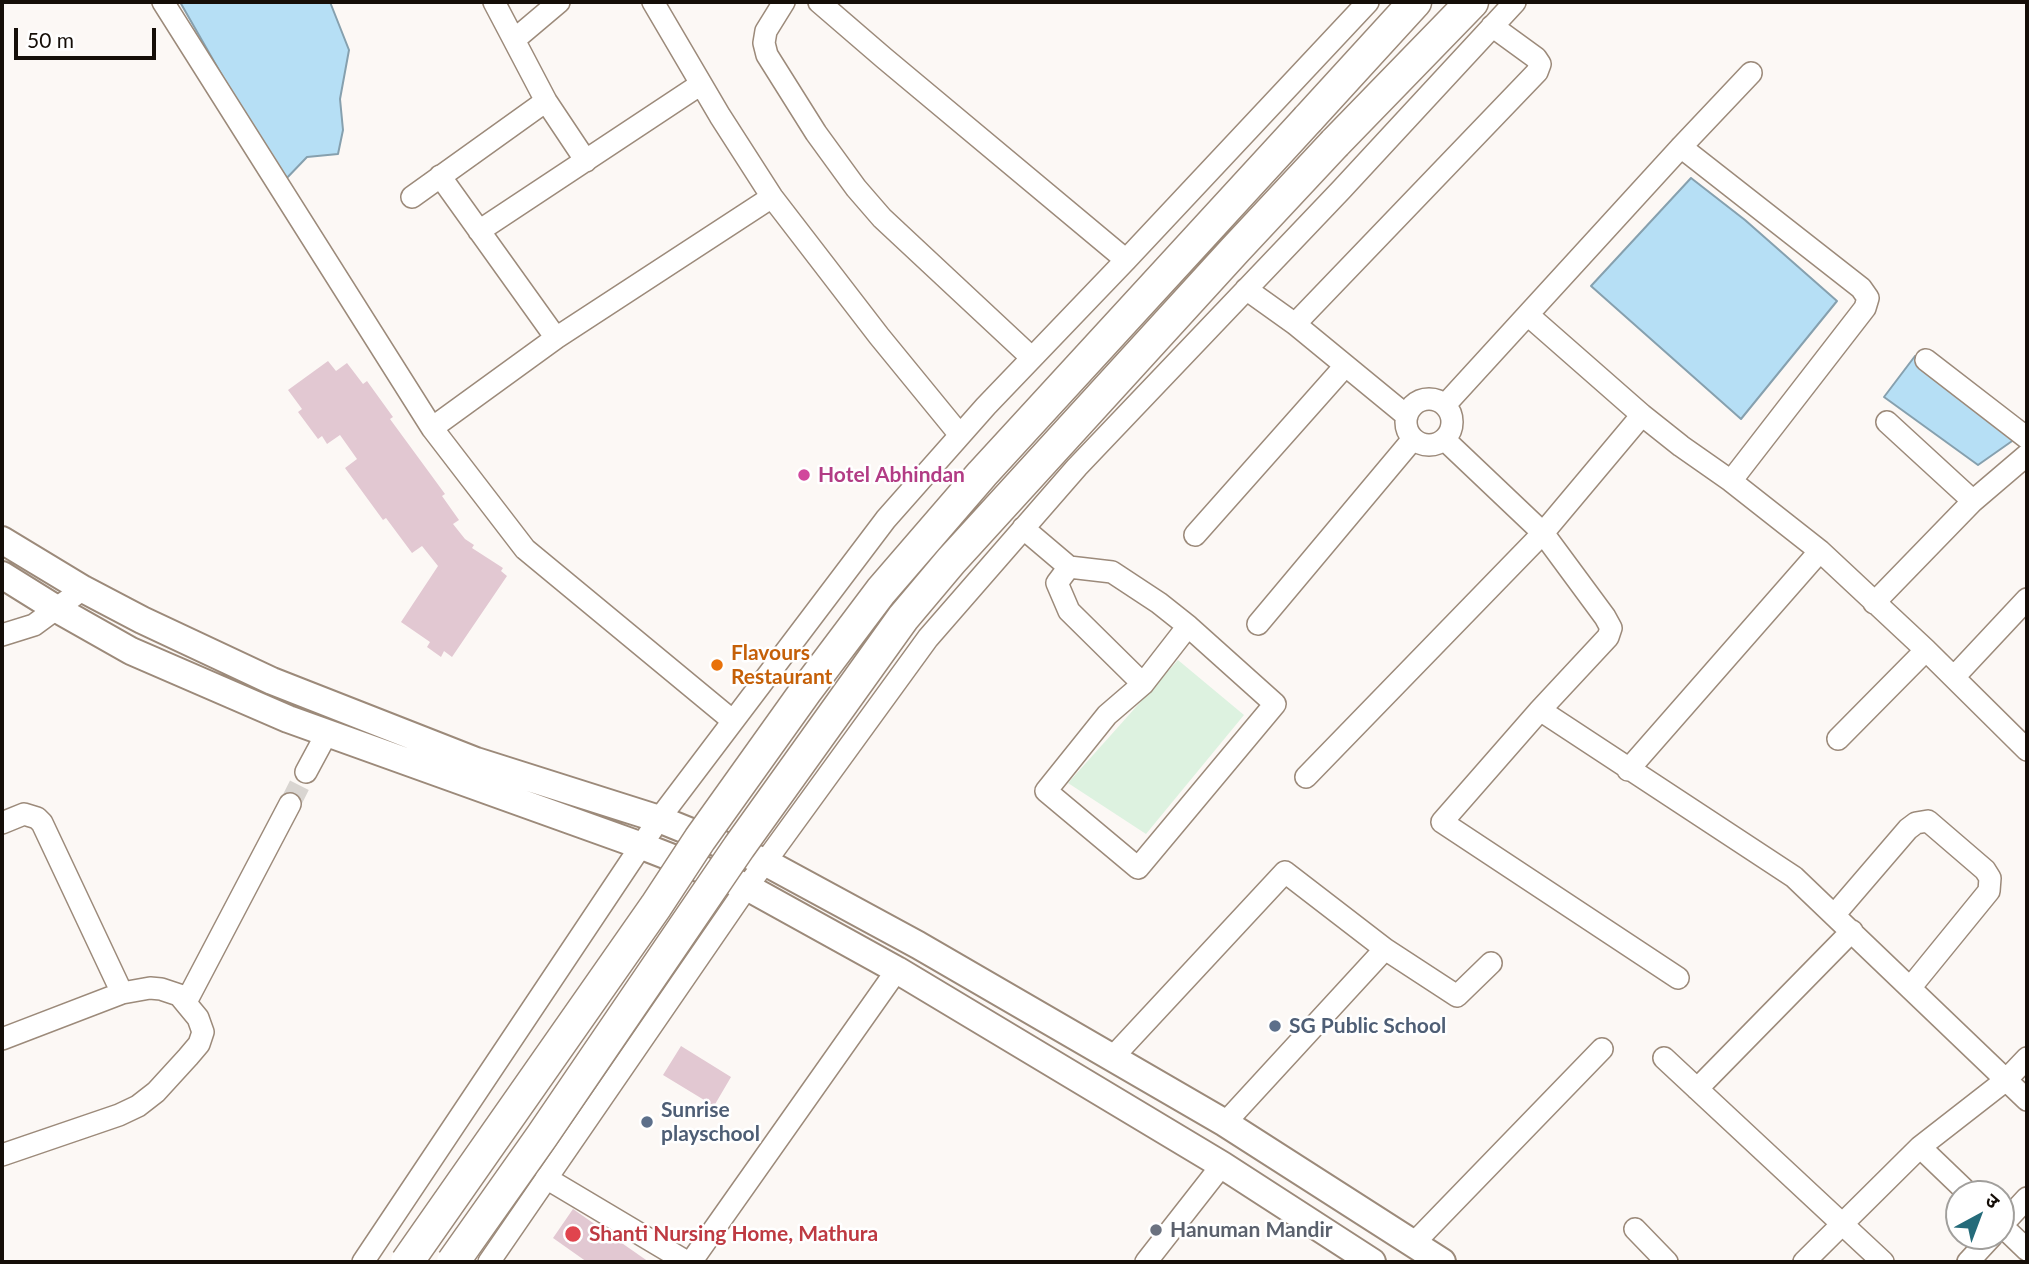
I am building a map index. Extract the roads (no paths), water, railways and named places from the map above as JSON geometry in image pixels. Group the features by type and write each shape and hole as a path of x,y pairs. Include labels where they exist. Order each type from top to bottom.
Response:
{"highway":[{"path":"407,1262 700,839 881,591 982,474 1415,2"},
{"path":"453,1262 739,847 903,618 951,561 1235,250 1472,2"}],"main road":[{"path":"2,540 83,589 142,620 272,681 477,761 659,819 765,862 918,945 1226,1123 1442,1262"},
{"path":"2,575 131,651 288,719 642,846 747,887 897,970 1222,1165 1372,1262"}],"street":[{"path":"163,2 432,428 525,549 733,721"},
{"path":"494,2 546,101 586,161"},
{"path":"514,40 559,2"},
{"path":"653,2 772,197 879,336 960,435"},
{"path":"784,2 766,31 764,43 767,55 816,133 856,188 882,218 1032,358"},
{"path":"819,2 1126,260"},
{"path":"362,1262 659,819 886,519 960,435 1368,2"},
{"path":"489,1262 747,887 928,638 1077,467 1342,190 1515,2"},
{"path":"1295,324 1537,72 1540,64 1536,58 1492,26"},
{"path":"1445,405 1751,73"},
{"path":"479,231 701,84"},
{"path":"412,197 546,101"},
{"path":"1681,147 1861,288 1868,298 1865,308 1731,481"},
{"path":"440,176 555,338"},
{"path":"432,428 555,338 772,197"},
{"path":"1246,289 1295,324 1407,416"},
{"path":"1528,315 1642,415 1820,551 2027,750"},
{"path":"1926,360 2027,438"},
{"path":"1195,535 1345,366"},
{"path":"1436,400 1445,405 1450,413 1450,432 1445,440 1429,446 1413,439 1408,432 1407,416 1418,402 1436,400"},
{"path":"1306,777 1543,533 1642,415"},
{"path":"1887,422 1973,501"},
{"path":"1258,624 1413,439"},
{"path":"1445,440 1543,533 1611,628 1608,637 1442,821 1678,978"},
{"path":"1874,603 1973,501 2027,455"},
{"path":"1023,528 1069,567 1112,572 1159,603 1188,626 1275,704 1138,867 1046,791 1107,715 1143,684 1188,626"},
{"path":"1628,770 1820,551"},
{"path":"1069,567 1057,583 1069,611 1143,684"},
{"path":"2,635 34,625 83,589"},
{"path":"1954,677 2027,599"},
{"path":"1838,739 1926,650"},
{"path":"1540,710 1794,877 2027,1100"},
{"path":"306,772 327,733"},
{"path":"186,1002 290,804"},
{"path":"2,823 24,814 42,822 122,993"},
{"path":"1835,914 1916,823 1928,821 1985,870 1990,878 1989,891 1910,988"},
{"path":"1112,1058 1285,872 1385,948 1457,996 1491,963"},
{"path":"1697,1089 1852,931"},
{"path":"1226,1123 1385,948"},
{"path":"546,1178 689,1262 897,970"},
{"path":"2,1039 122,993 138,990 161,989 179,996 202,1025 202,1037 188,1057 156,1092 138,1106 2,1155"},
{"path":"1414,1243 1602,1049"},
{"path":"1664,1058 1883,1262"},
{"path":"1804,1262 1920,1147 2006,1080 2027,1058"},
{"path":"1920,1147 1954,1180"},
{"path":"1146,1262 1222,1165"},
{"path":"1635,1229 1667,1262"}],"water":[{"path":"180,2 330,2 349,50 340,99 343,130 338,154 307,157 283,182"},
{"path":"1691,178 1745,220 1837,301 1741,419 1591,286"},
{"path":"1915,356 1949,380 2015,439 1978,465 1884,397"}],"tunnel":[{"path":"290,804 306,772"}],"place":[{"name":"Hotel Abhindan","path":"804,475"},
{"name":"Flavours Restaurant","path":"717,665"},
{"name":"SG Public School","path":"1275,1026"},
{"name":"Sunrise playschool","path":"647,1122"},
{"name":"Hanuman Mandir","path":"1156,1230"},
{"name":"Shanti Nursing Home, Mathura","path":"573,1234"}]}
